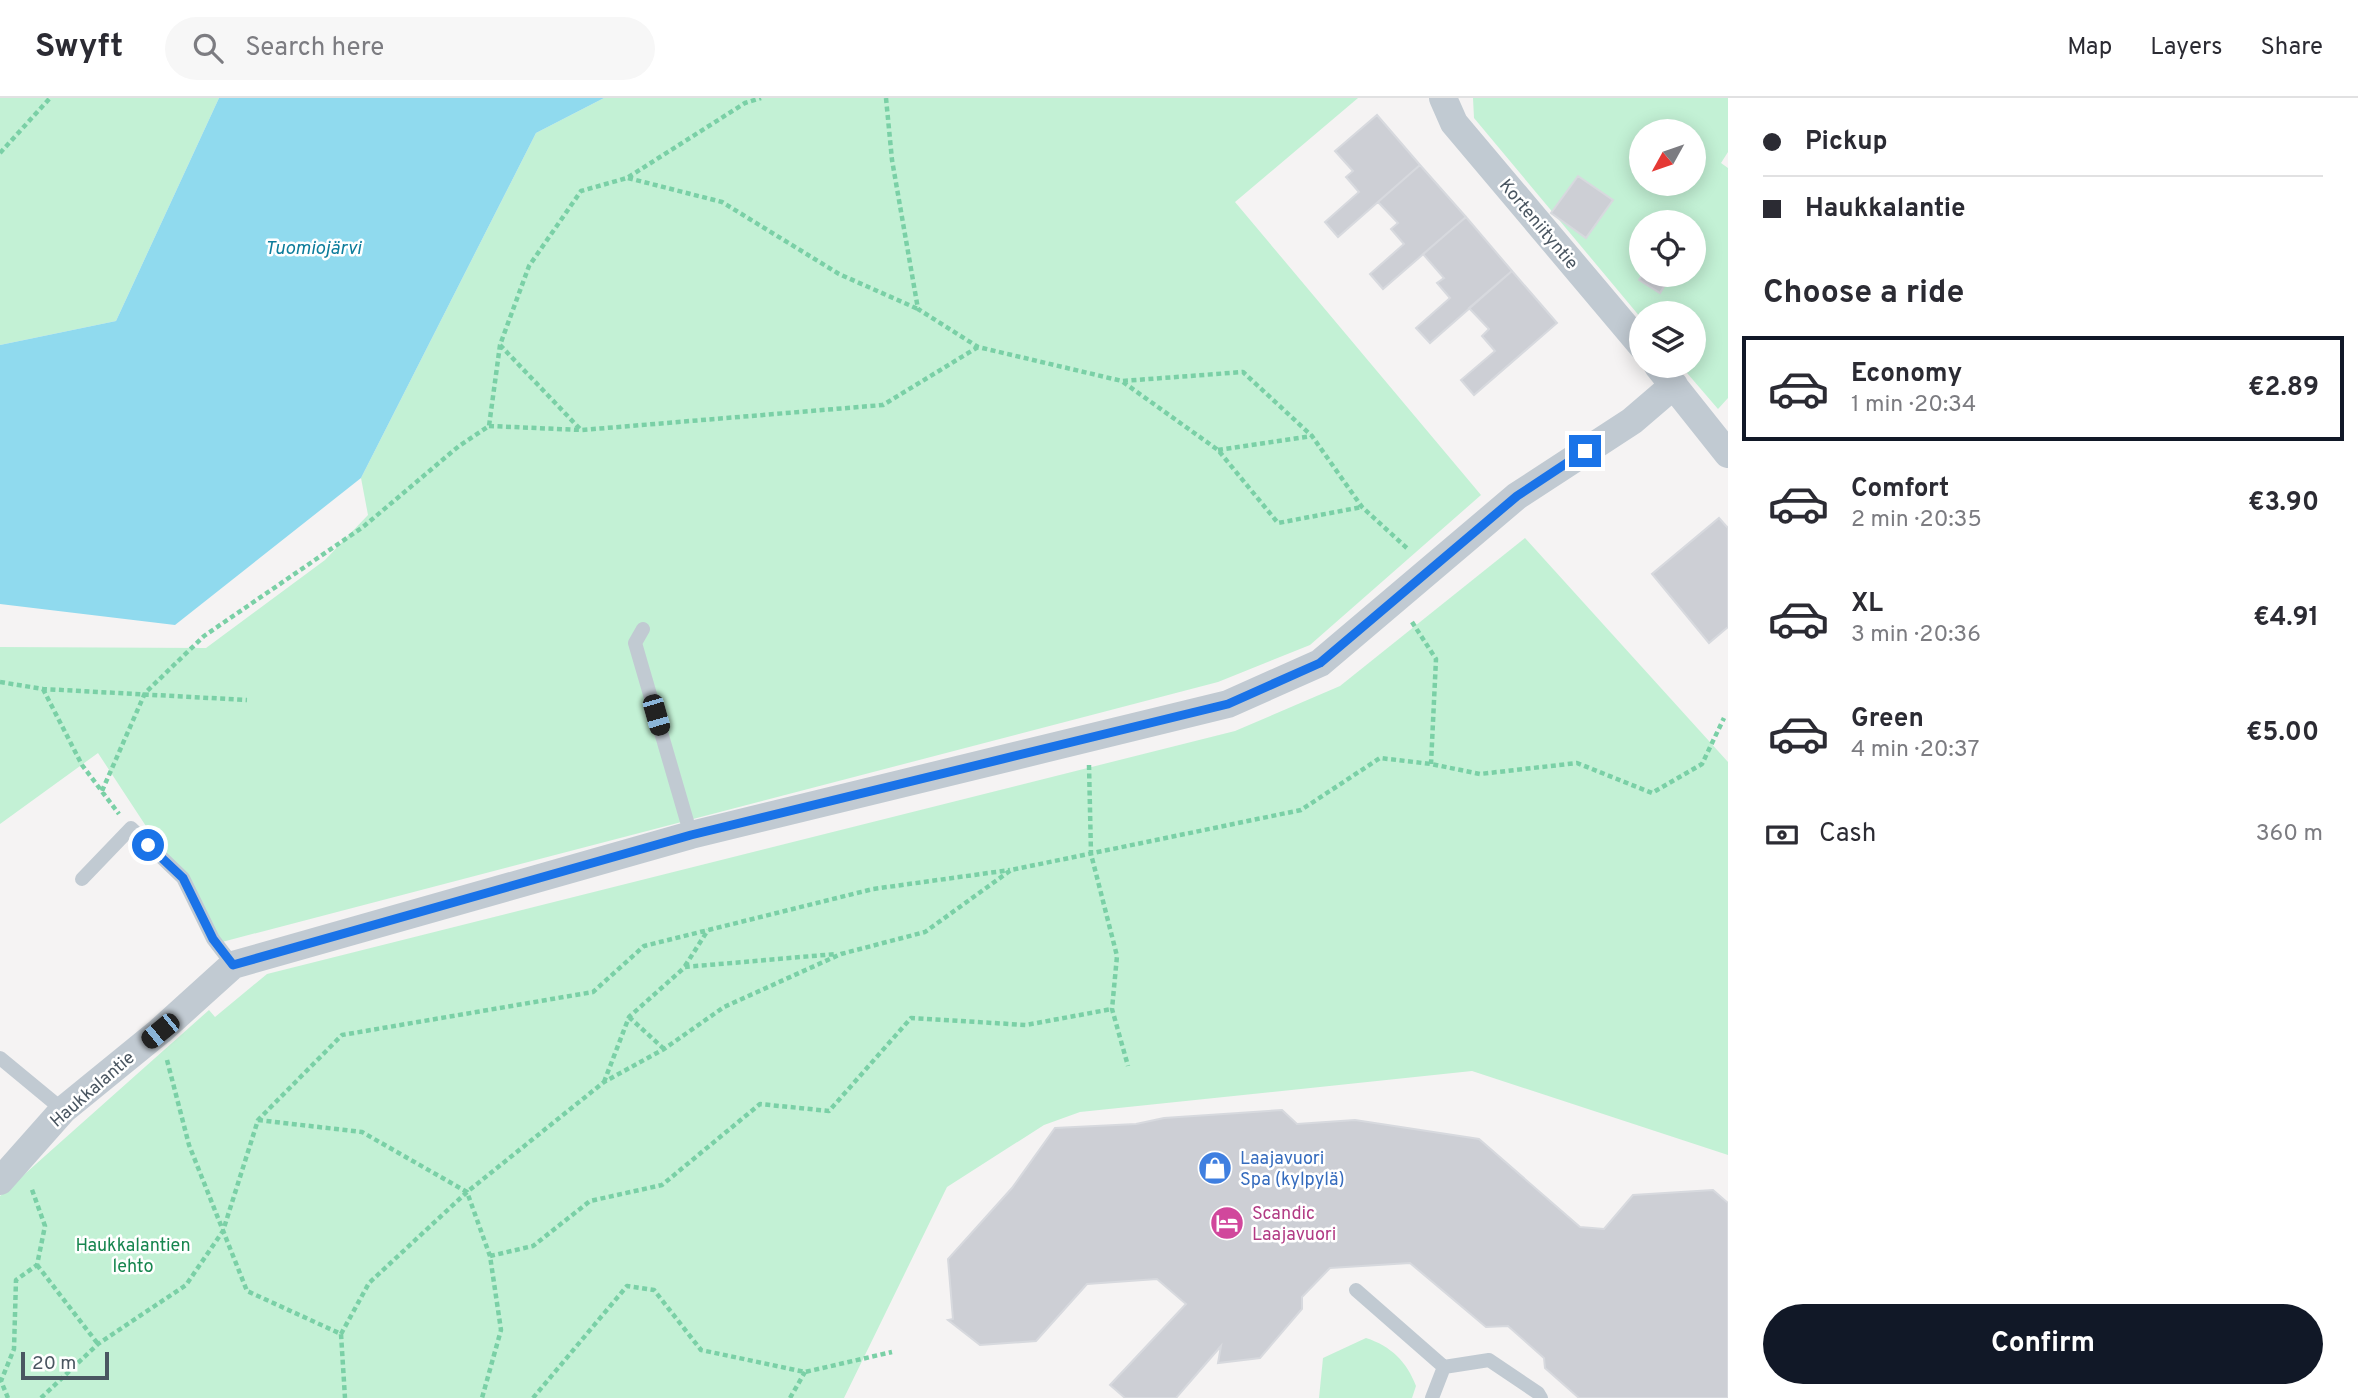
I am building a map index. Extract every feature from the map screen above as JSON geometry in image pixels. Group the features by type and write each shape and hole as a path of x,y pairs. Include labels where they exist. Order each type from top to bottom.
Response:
{"street":[{"name":"Korteniityntie","path":"1443,98 1454,123 1629,331"},
{"name":"Haukkalantie","path":"6,1172 63,1110 160,1031 233,965 691,835 1228,704 1320,663 1517,496 1632,421 1664,378"},
{"path":"1668,378 1728,454"}],"lane":[{"path":"643,629 635,643 691,835"},
{"path":"82,879 131,828 183,878 213,939 233,965"},
{"path":"0,1058 63,1110"},
{"path":"1356,1290 1444,1367"},
{"path":"1444,1367 1489,1360 1538,1393 1541,1398"},
{"path":"1432,1398 1444,1367"}],"path":[{"path":"0,153 50,98"},
{"path":"489,426 500,345 529,266 581,191 627,178 745,103 761,98"},
{"path":"886,98 892,160 918,309"},
{"path":"627,178 722,202 839,275 918,309 978,347 1122,381 1243,372 1312,436 1362,507 1431,569"},
{"path":"500,345 582,430"},
{"path":"102,791 145,693 204,636 363,527 459,446 489,426 582,430 883,405 978,347"},
{"path":"1122,381 1218,450 1278,523 1362,507"},
{"path":"1218,450 1312,436"},
{"path":"1396,598 1436,659 1431,764"},
{"path":"0,682 43,689 247,700"},
{"path":"43,689 82,765 131,828"},
{"path":"41,1398 98,1344 186,1285 223,1231 258,1120 342,1035 593,992 644,946 873,889 1011,870 1301,810 1380,758 1431,764 1480,774 1577,763 1653,793 1702,764 1724,718"},
{"path":"1088,738 1091,854 1117,956 1112,1009 1128,1066"},
{"path":"345,1398 341,1334 369,1283 467,1192 604,1082 664,1049 724,1007 841,954 925,932 1011,870"},
{"path":"604,1082 629,1017 685,967 708,930"},
{"path":"685,967 841,954"},
{"path":"490,1256 533,1246 590,1201 662,1185 761,1104 829,1111 911,1018 1026,1025 1112,1009"},
{"path":"629,1017 664,1049"},
{"path":"160,1031 189,1145 247,1291 341,1334"},
{"path":"258,1120 362,1132 467,1192 490,1256 501,1330 482,1398"},
{"path":"6,1172 45,1226 37,1265 16,1280 14,1349 1,1381 8,1398"},
{"path":"37,1265 98,1344"},
{"path":"533,1398 627,1286 654,1290 701,1350 805,1372 892,1352"},
{"path":"790,1398 805,1372"}],"green space":[{"path":"0,98 219,98 116,321 0,345"},
{"path":"604,98 1358,98 1235,202 1481,495 1310,645 1218,682 222,942 98,753 0,824 0,647 206,648 325,560 368,515 361,478 536,133"},
{"path":"1473,98 1728,98 1728,152 1721,163 1728,168 1728,398 1718,409 1691,378 1706,378 1706,301 1629,301 1629,304 1474,118"},
{"name":"Haukkalantien lehto","path":"1525,538 1728,762 1728,1155 1472,1071 1080,1112 1044,1125 947,1187 844,1398 0,1398 0,1196 209,1010 215,1017 267,974 1235,731 1340,686"},
{"path":"1366,1338 1383,1345 1403,1362 1416,1386 1412,1398 1319,1398 1323,1358"}],"water":[{"name":"Tuomiojärvi","path":"219,98 604,98 536,133 361,478 175,625 0,604 0,345 116,321"}],"building":[{"path":"1377,115 1420,165 1338,237 1325,222 1359,192 1346,177 1353,171 1335,151"},
{"path":"1420,165 1466,217 1383,289 1370,274 1404,244 1391,229 1398,223 1378,202"},
{"path":"1578,176 1613,200 1586,238 1551,213"},
{"path":"1466,217 1512,271 1430,343 1416,328 1450,298 1437,283 1444,278 1423,254"},
{"path":"1512,271 1557,323 1474,395 1461,380 1495,351 1482,336 1489,329 1469,308"},
{"path":"1650,287 1664,287 1660,293"},
{"path":"1719,518 1728,528 1728,627 1709,643 1652,574"},
{"path":"1282,1110 1297,1124 1355,1120 1479,1139 1580,1227 1604,1229 1633,1195 1713,1190 1728,1203 1728,1398 1579,1398 1545,1368 1544,1358 1508,1326 1486,1327 1410,1263 1330,1268 1302,1297 1302,1309 1260,1358 1218,1363 1221,1346 1176,1398 1125,1398 1110,1385 1186,1304 1157,1279 1087,1284 1036,1341 980,1345 948,1320 953,1319 948,1259 1012,1188 1055,1128 1136,1124 1164,1118"}],"place":[{"name":"Laajavuori Spa (kylpylä)","path":"1215,1168"},
{"name":"Scandic Laajavuori","path":"1227,1223"}],"route":[{"path":"148,845 183,878 213,939 233,965 691,835 1228,704 1320,663 1517,496 1585,451"}]}
